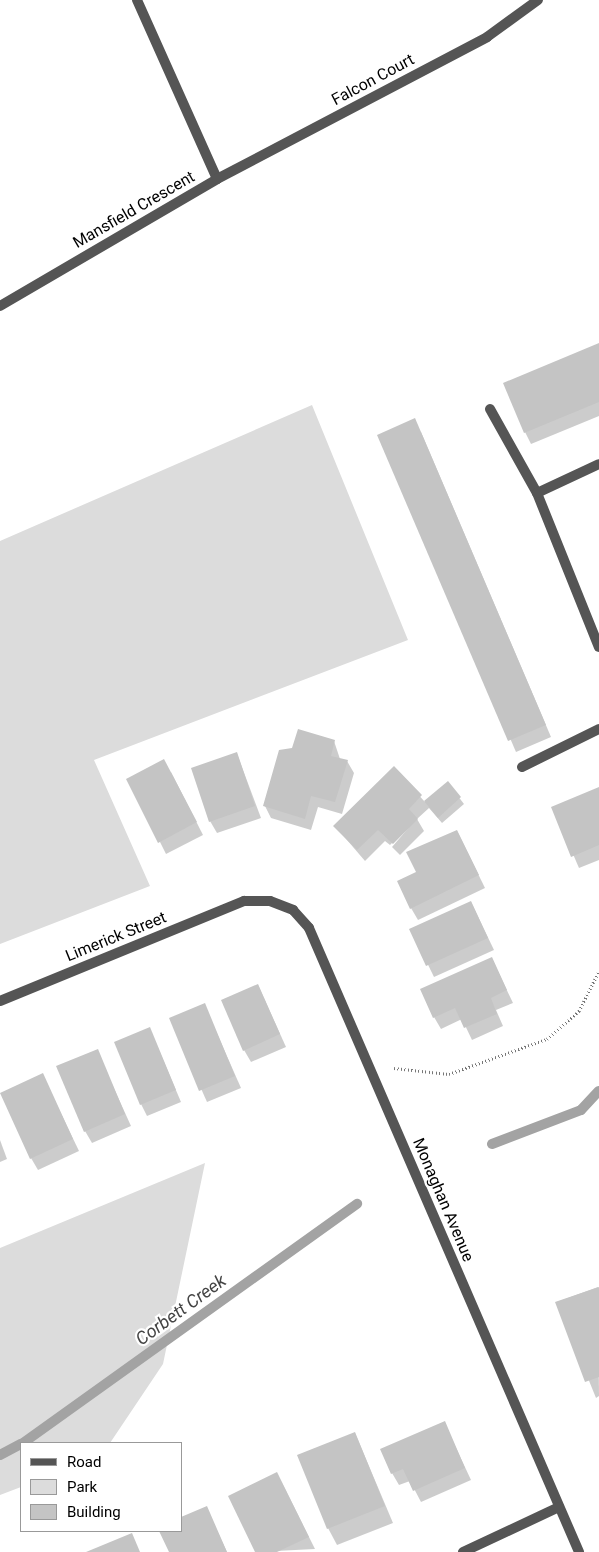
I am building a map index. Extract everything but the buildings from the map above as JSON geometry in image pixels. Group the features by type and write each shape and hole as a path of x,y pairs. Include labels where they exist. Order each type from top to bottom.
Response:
{"street":[{"name":"Mansfield Crescent","path":"0,306 218,179 137,0"},
{"name":"Falcon Court","path":"218,179 487,37 538,0"},
{"path":"490,409 537,493 599,647"},
{"path":"537,493 599,464"},
{"path":"522,767 599,729"},
{"name":"Limerick Street","path":"0,1001 244,901"},
{"name":"Monaghan Avenue","path":"244,901 270,901 293,910 309,928 578,1552"},
{"path":"463,1552 559,1507"}],"path":[{"path":"368,1066 449,1074 548,1039 579,1011 599,971"}],"green space":[{"path":"312,405 408,640 94,760 150,886 0,944 0,541"},
{"path":"205,1163 163,1364 111,1442 20,1442 20,1487 0,1495 0,1248"}],"waterway":[{"name":"Corbett Creek","path":"492,1144 581,1110 599,1091"},
{"name":"Corbett Creek","path":"24,1442 357,1204"},
{"name":"Corbett Creek","path":"0,1455 20,1445"}]}
